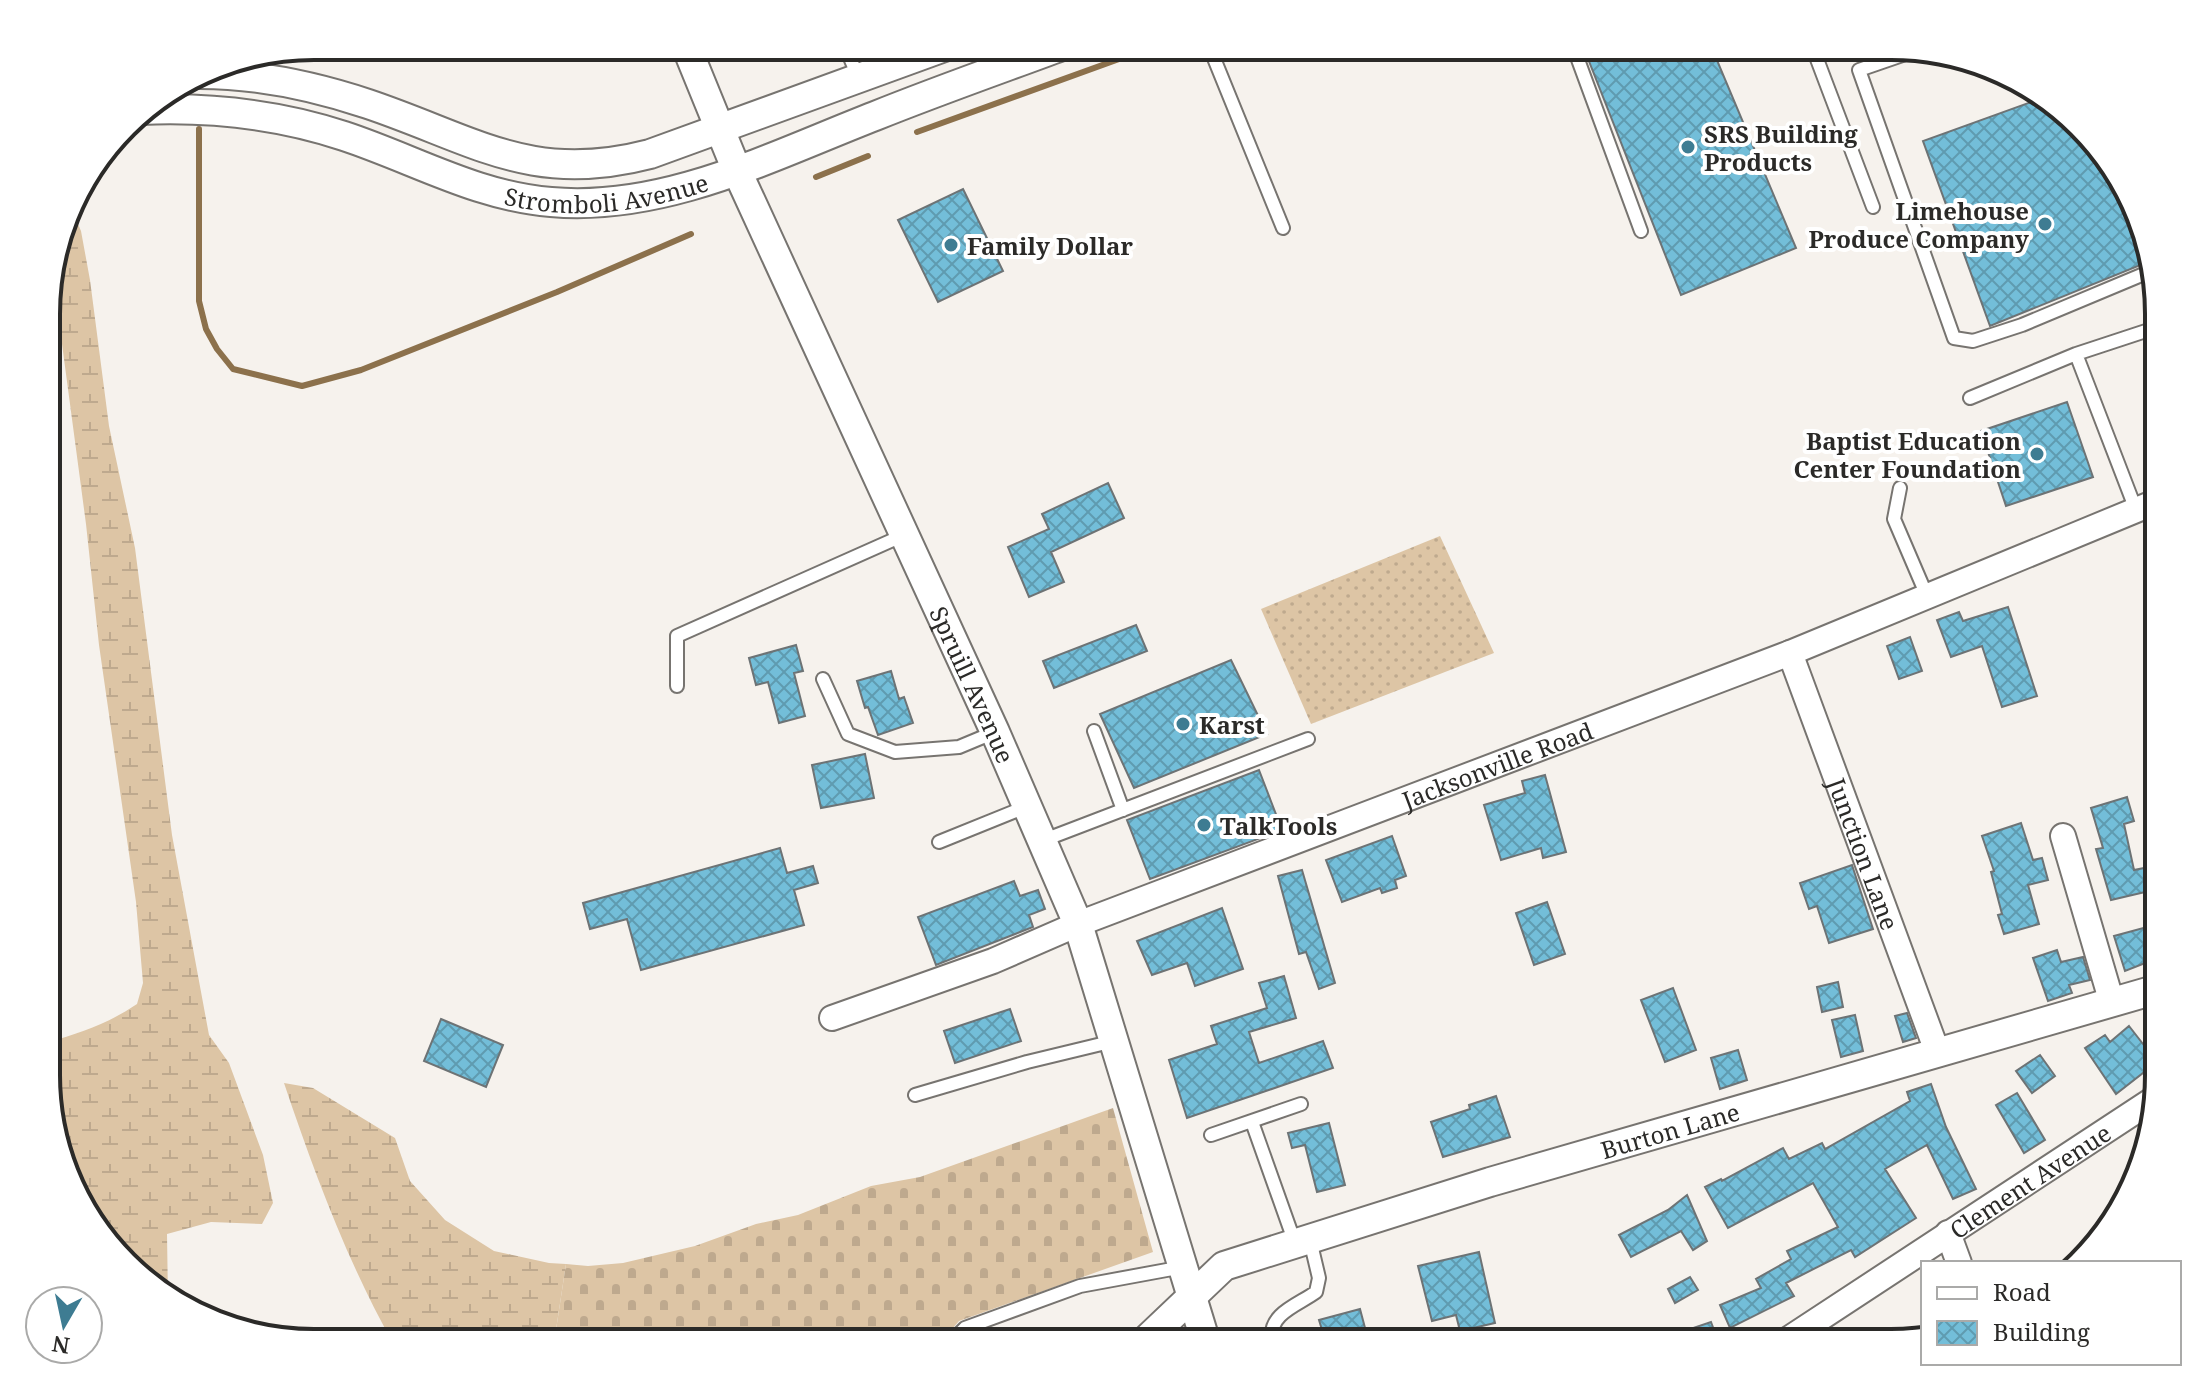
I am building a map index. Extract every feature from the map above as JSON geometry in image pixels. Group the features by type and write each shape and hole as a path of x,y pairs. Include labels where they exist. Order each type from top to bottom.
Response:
{"street":[{"name":"Spruill Avenue","path":"692,60 737,171 1044,840 1078,924 1202,1328"},
{"name":"Stromboli Avenue","path":"224,76 272,80 344,97 513,158 582,166 616,163 721,130 910,60"},
{"name":"Stromboli Avenue","path":"165,109 194,108 258,115 313,127 383,150 466,185 550,202 596,204 636,199 737,171 1024,60"},
{"name":"Jacksonville Road","path":"832,1018 993,961 1078,924 1790,653 2144,507"},
{"name":"Junction Lane","path":"1790,653 1938,1054"},
{"path":"2063,836 2112,1003"},
{"name":"Burton Lane","path":"1158,1328 1224,1266 1490,1182 2144,993"},
{"name":"Clement Avenue","path":"1805,1328 2142,1107"},
{"path":"1948,1233 1958,1261"}],"lane":[{"path":"851,60 859,79"},
{"path":"1215,60 1283,228"},
{"path":"1578,60 1641,231"},
{"path":"1817,60 1873,207"},
{"path":"1880,60 1859,70 1954,338 1973,341 2010,329 2141,275"},
{"path":"1970,398 2076,354 2144,332"},
{"path":"2076,354 2144,500"},
{"path":"1900,488 1894,519 1927,596"},
{"path":"677,686 677,636 904,535"},
{"path":"823,679 848,734 895,752 959,747 995,732"},
{"path":"1094,731 1123,810"},
{"path":"1044,840 1308,739"},
{"path":"939,842 1028,806"},
{"path":"915,1095 1027,1062 1114,1041"},
{"path":"1211,1135 1301,1104"},
{"path":"1252,1122 1319,1278 1316,1292 1279,1315 1271,1328"},
{"path":"964,1329 1080,1286 1183,1267"}],"green space":[{"path":"77,223 90,280 109,426 135,548 172,835 209,1035 229,1063 263,1155 273,1203 262,1224 211,1222 167,1234 168,1282 134,1255 112,1230 94,1202 73,1157 62,1108 60,1038 94,1027 137,1004 143,983 136,902 99,645 60,329 62,281"},
{"path":"1440,536 1494,653 1311,724 1261,609"},
{"path":"284,1083 313,1088 395,1138 410,1181 445,1220 494,1251 566,1264 556,1329 385,1329 332,1216"},
{"path":"1113,1108 1153,1252 959,1321 952,1329 556,1329 566,1264 623,1263 695,1246 756,1224 798,1215 871,1186 920,1177"}],"building":[{"name":"SRS Building Products","path":"1589,60 1717,60 1796,248 1681,295"},
{"name":"Limehouse Produce Company","path":"2031,102 2059,123 2082,146 2102,173 2132,232 2140,265 1990,326 1923,141"},
{"name":"Family Dollar","path":"963,189 1003,271 938,302 898,220"},
{"name":"Baptist Education Center Foundation","path":"2067,402 2093,477 2006,506 1981,431"},
{"path":"1108,483 1124,518 1051,552 1064,582 1029,597 1008,547 1049,529 1042,514"},
{"path":"2008,607 2037,696 2002,707 1982,646 1951,657 1937,620 1959,612 1963,621"},
{"path":"1136,625 1147,651 1054,688 1043,661"},
{"path":"1910,637 1922,671 1899,679 1887,646"},
{"path":"796,645 803,671 794,673 805,716 779,723 768,682 756,685 749,658"},
{"name":"Karst","path":"1231,660 1267,734 1134,788 1100,714"},
{"path":"891,671 899,699 904,697 913,723 878,735 857,681"},
{"path":"865,754 874,798 821,808 812,765"},
{"name":"TalkTools","path":"1259,770 1282,830 1150,879 1127,820"},
{"path":"1545,775 1566,852 1543,858 1541,848 1501,860 1484,805 1525,793 1522,781"},
{"path":"2127,797 2134,821 2124,824 2134,870 2144,868 2144,892 2111,900 2096,849 2103,848 2091,808"},
{"path":"2021,823 2033,860 2042,858 2048,880 2028,885 2039,924 2004,934 1991,872 1994,871 1982,836"},
{"path":"1392,836 1406,876 1395,880 1397,888 1382,893 1380,888 1342,902 1326,860"},
{"path":"780,848 787,873 813,866 818,883 794,890 804,925 641,970 627,919 590,929 583,903"},
{"path":"1852,865 1873,929 1829,943 1817,906 1809,909 1800,883"},
{"path":"1302,870 1335,983 1319,989 1306,952 1299,954 1278,876"},
{"path":"1014,881 1020,896 1038,890 1045,909 1029,915 1033,927 936,965 918,917"},
{"path":"1547,902 1565,954 1534,965 1516,913"},
{"path":"1222,908 1243,969 1195,986 1187,963 1152,975 1137,941"},
{"path":"2144,928 2144,964 2125,971 2114,936"},
{"path":"2057,950 2061,962 2083,957 2090,980 2069,985 2072,993 2048,1001 2033,958"},
{"path":"1284,976 1296,1018 1249,1032 1259,1063 1323,1041 1333,1068 1187,1118 1169,1060 1217,1044 1211,1026 1267,1008 1259,983"},
{"path":"1838,982 1843,1007 1822,1012 1817,987"},
{"path":"1673,988 1696,1050 1665,1062 1641,1000"},
{"path":"1010,1009 1021,1041 955,1063 944,1031"},
{"path":"1907,1013 1916,1038 1903,1042 1895,1016"},
{"path":"1855,1015 1863,1051 1841,1057 1832,1020"},
{"path":"441,1019 503,1045 486,1087 424,1061"},
{"path":"2129,1026 2144,1045 2144,1072 2116,1094 2085,1048 2105,1035 2110,1042"},
{"path":"1738,1050 1747,1080 1720,1089 1711,1058"},
{"path":"2040,1055 2055,1076 2032,1093 2016,1071"},
{"path":"1931,1084 1946,1127 1976,1189 1953,1199 1927,1145 1885,1169 1916,1218 1855,1257 1851,1250 1786,1283 1794,1296 1730,1328 1720,1305 1761,1288 1756,1279 1791,1259 1787,1251 1838,1227 1813,1183 1728,1228 1705,1187 1783,1148 1789,1159 1822,1143 1825,1149 1910,1101 1907,1092"},
{"path":"2017,1093 2045,1140 2024,1153 1996,1105"},
{"path":"1496,1096 1510,1137 1443,1157 1431,1122 1470,1109 1469,1105"},
{"path":"1329,1123 1345,1185 1317,1192 1305,1145 1292,1148 1288,1133"},
{"path":"1687,1195 1707,1241 1693,1250 1681,1231 1631,1257 1619,1235 1668,1210"},
{"path":"1479,1252 1495,1323 1459,1328 1456,1315 1432,1321 1418,1266"},
{"path":"1690,1277 1698,1290 1675,1303 1668,1289"},
{"path":"1360,1309 1365,1328 1322,1328 1319,1320"},
{"path":"1711,1322 1713,1328 1693,1328"}],"waterway":[{"path":"917,132 1116,60"},
{"path":"199,129 199,301 206,329 233,369 302,386 361,370 557,292 691,234"},
{"path":"816,177 868,156"}],"place":[{"name":"SRS Building Products","path":"1688,147"},
{"name":"Limehouse Produce Company","path":"2045,224"},
{"name":"Family Dollar","path":"951,245"},
{"name":"Baptist Education Center Foundation","path":"2037,454"},
{"name":"Karst","path":"1183,724"},
{"name":"TalkTools","path":"1204,825"}]}
